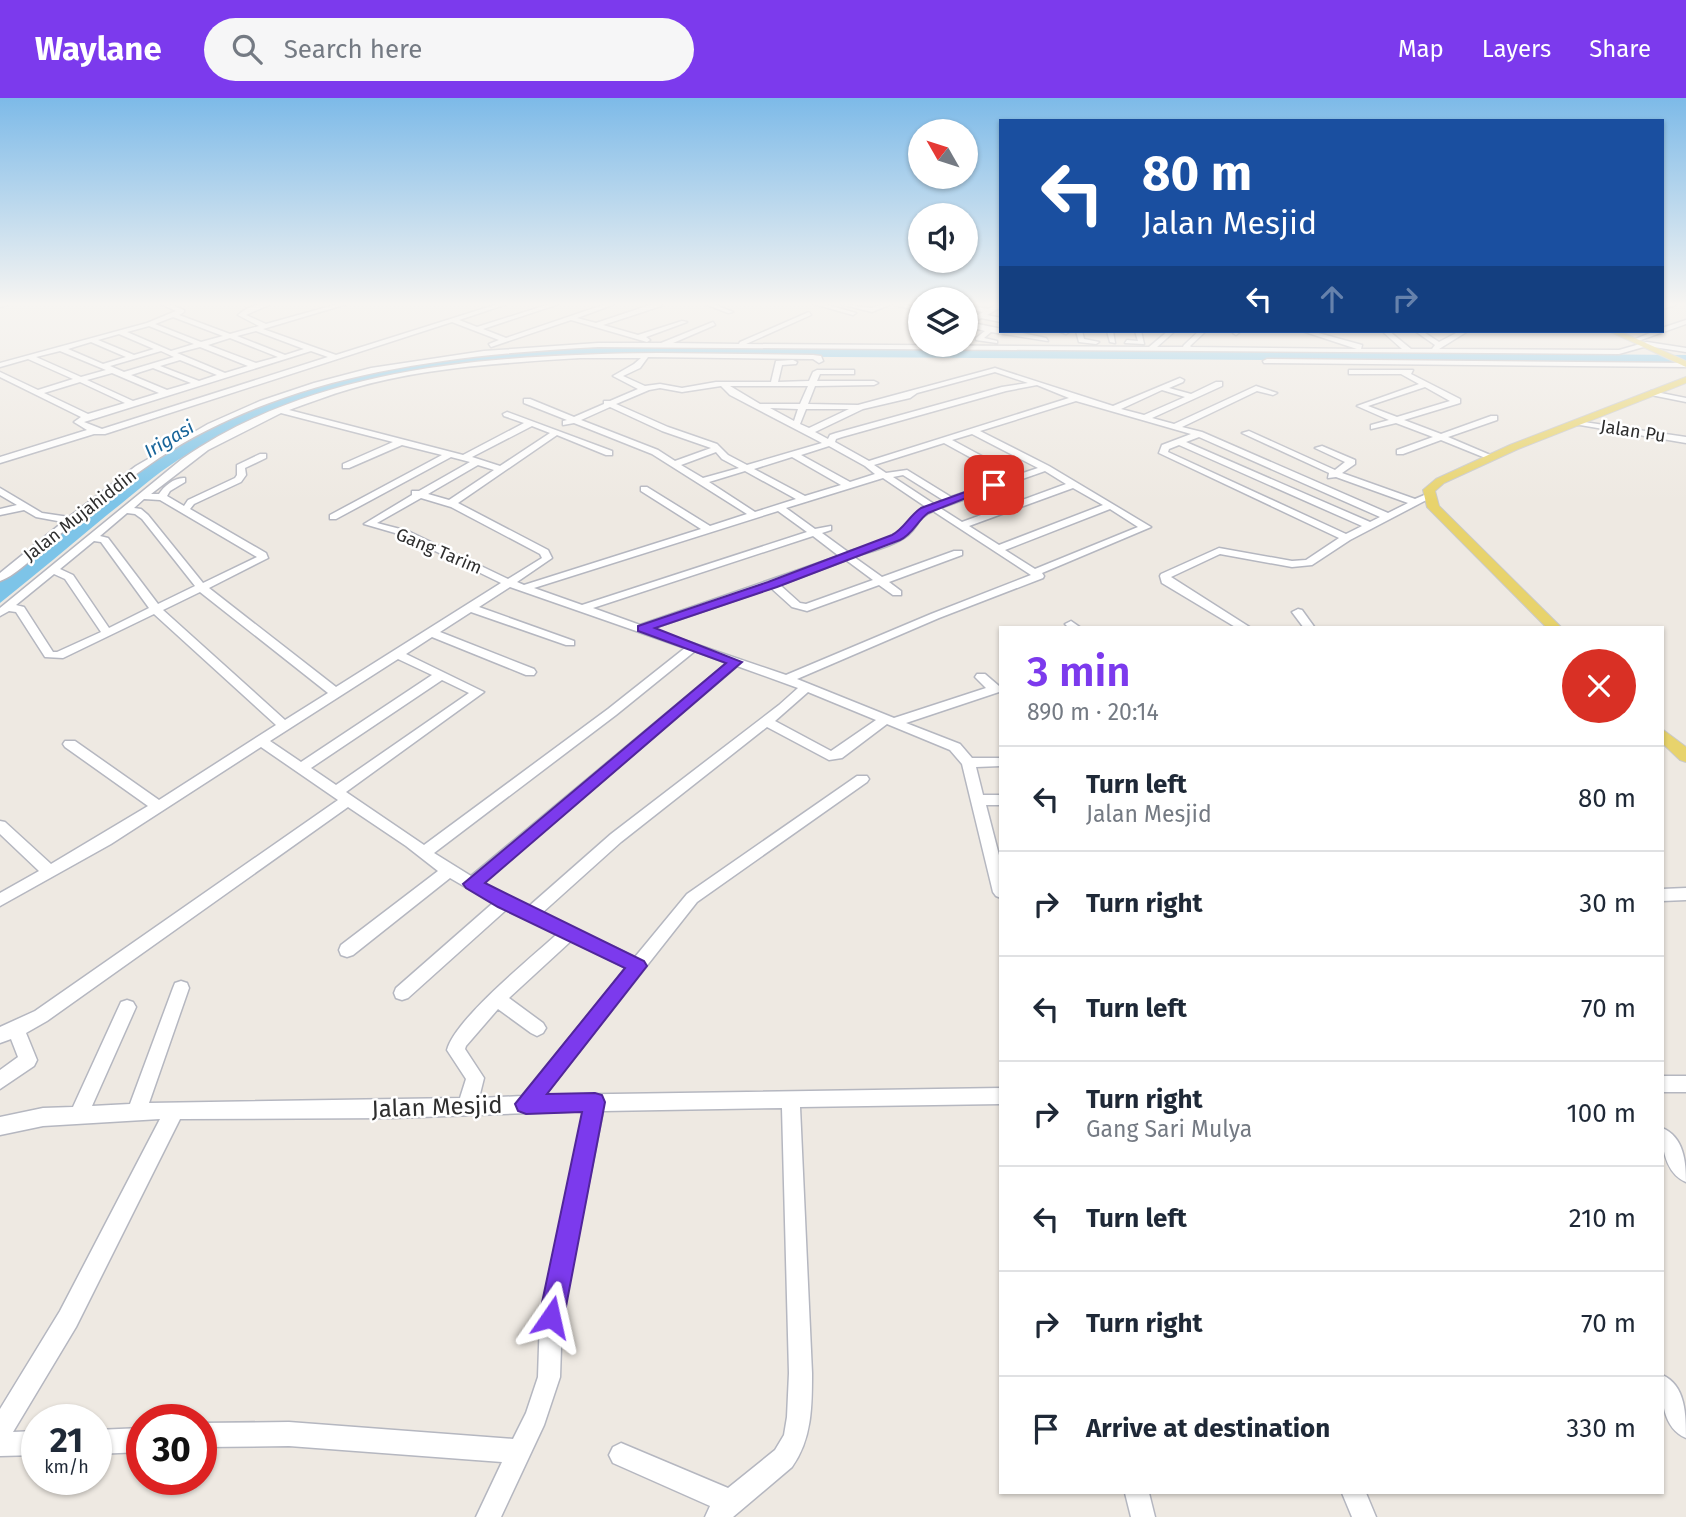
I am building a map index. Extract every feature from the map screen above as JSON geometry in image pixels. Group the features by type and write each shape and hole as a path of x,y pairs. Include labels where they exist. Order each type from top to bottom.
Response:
{"main road":[{"path":"1553,626 1433,507 1429,490 1440,481 1491,457 1686,380"},
{"path":"1664,736 1686,757"}],"street":[{"path":"58,370 132,403"},
{"path":"38,392 112,370"},
{"path":"113,370 167,393"},
{"path":"124,375 139,370"},
{"path":"164,370 198,383"},
{"path":"213,370 225,375"},
{"path":"241,370 78,422 94,431 102,432 295,370"},
{"name":"Jalan Mujahiddin","path":"0,578 159,455 207,427 263,403 373,370"},
{"path":"4,610 142,496 204,449 282,411 368,383 432,370"},
{"path":"629,370 617,376 645,388"},
{"path":"774,384 778,370"},
{"path":"796,425 817,370"},
{"path":"841,370 851,372"},
{"path":"810,431 860,407 907,396 914,391 989,370"},
{"path":"992,370 1009,372 1076,398 1199,434 1389,517"},
{"path":"1352,372 1414,372"},
{"path":"1374,427 1457,401 1402,372"},
{"path":"0,374 87,417"},
{"path":"208,380 243,395"},
{"path":"1113,409 1180,380"},
{"path":"451,504 455,498 572,420 645,388 660,386 682,390 723,384 874,383"},
{"path":"831,443 833,437 839,435 1005,389 1038,383"},
{"path":"723,384 733,393 810,431 868,464 1039,576 935,616 786,679"},
{"path":"1147,418 1219,384"},
{"path":"1426,384 1362,404 1363,407 1491,457"},
{"path":"1161,388 1233,409"},
{"path":"1177,426 1256,388 1273,393"},
{"path":"1654,393 1686,400"},
{"path":"1238,395 1254,400"},
{"path":"868,464 1076,398"},
{"path":"253,399 263,403"},
{"path":"527,401 652,451 704,481 754,515"},
{"path":"607,403 717,449 725,457 804,499"},
{"path":"760,406 860,407"},
{"path":"282,411 501,469"},
{"path":"507,414 609,453"},
{"path":"1202,414 1213,417"},
{"path":"1400,452 1493,418"},
{"path":"464,458 531,423"},
{"name":"Jalan Pu","path":"1580,423 1686,440"},
{"path":"0,460 94,431"},
{"path":"974,431 1046,468 1146,527 1034,573"},
{"path":"1246,433 1335,473 1416,503"},
{"path":"1199,434 1165,447 1163,453 1346,538"},
{"path":"945,440 1016,478"},
{"path":"346,466 401,442"},
{"path":"1179,442 1370,526"},
{"path":"704,481 831,443"},
{"path":"1298,456 1334,443"},
{"path":"144,448 159,455"},
{"path":"1319,448 1352,462 1329,477 1330,484 1321,488"},
{"path":"675,464 717,449"},
{"path":"333,517 451,454"},
{"path":"793,454 849,485"},
{"path":"185,510 191,502 238,480 242,475 240,467 263,456"},
{"path":"357,505 385,513 477,462"},
{"path":"642,628 773,584 901,535 915,517 934,506 1046,468"},
{"path":"1223,496 1283,471"},
{"path":"524,588 883,475 904,472 950,500"},
{"path":"162,497 167,489 181,480"},
{"path":"962,525 1074,484"},
{"path":"0,900 159,807 545,560 546,554 451,504 394,485"},
{"path":"645,489 708,530"},
{"path":"0,491 39,515 72,521"},
{"path":"4,610 20,609 50,656 62,655 202,589 264,556 162,497 142,496"},
{"path":"1242,626 1167,581 1165,576 1219,551 1283,562 1308,563 1346,538 1429,496"},
{"path":"998,549 1110,506"},
{"path":"0,512 23,507"},
{"path":"779,507 897,593"},
{"path":"125,510 138,511 145,517 202,589 337,694"},
{"name":"Gang Tarim","path":"385,513 369,522 372,526 415,537 509,583 786,679 955,747 968,763"},
{"path":"583,608 828,528"},
{"path":"93,538 104,541 156,610 286,727"},
{"path":"773,584 800,608 958,553"},
{"path":"53,571 69,577 108,634"},
{"path":"470,608 570,643"},
{"path":"1298,612 1308,626"},
{"path":"431,633 530,672"},
{"path":"424,853 612,712 693,647"},
{"path":"398,655 492,698"},
{"path":"472,884 735,662"},
{"path":"300,769 441,675"},
{"path":"981,677 999,690"},
{"path":"529,915 616,838 806,687"},
{"path":"766,721 825,756 833,756 888,722 999,690"},
{"path":"0,1081 28,1060 8,1032 41,1016 340,797 478,692"},
{"path":"262,742 449,871 529,915 638,966"},
{"path":"69,744 159,807"},
{"path":"999,762 968,763 977,800 995,845 999,876"},
{"path":"526,1104 692,898 862,779"},
{"path":"977,800 999,800"},
{"path":"0,826 50,872"},
{"path":"346,950 449,871"},
{"path":"1664,895 1686,894"},
{"path":"402,993 504,902"},
{"path":"467,1107 475,1078 456,1050 458,1042 497,999 568,934"},
{"path":"136,1112 181,988"},
{"path":"497,999 537,1028"},
{"path":"79,1114 127,1007"},
{"path":"1664,1084 1686,1084"},
{"name":"Jalan Mesjid","path":"0,1126 43,1117 175,1110 999,1096"},
{"path":"621,1455 723,1509 790,1450 798,1431 799,1352 791,1100"},
{"path":"488,1517 518,1451 537,1417 549,1377 551,1317 595,1102"},
{"path":"0,1431 68,1320 175,1110"},
{"path":"1664,1140 1686,1172"},
{"path":"1664,1389 1686,1426"},
{"path":"217,1435 289,1434 518,1451"},
{"path":"0,1444 21,1443"},
{"path":"1137,1494 1143,1517"},
{"path":"1354,1494 1364,1517"}],"water":[{"path":"378,370 418,370 315,396 222,435 160,473 0,603 0,579 115,488 163,455 188,439 242,412 338,380"}],"route":[{"path":"551,1317 595,1102 526,1104 638,966 472,884 735,662 642,628 773,584 896,538 905,533 912,520 924,510 994,485"}],"water label":[{"name":"Irigasi","path":"169,439"}]}
